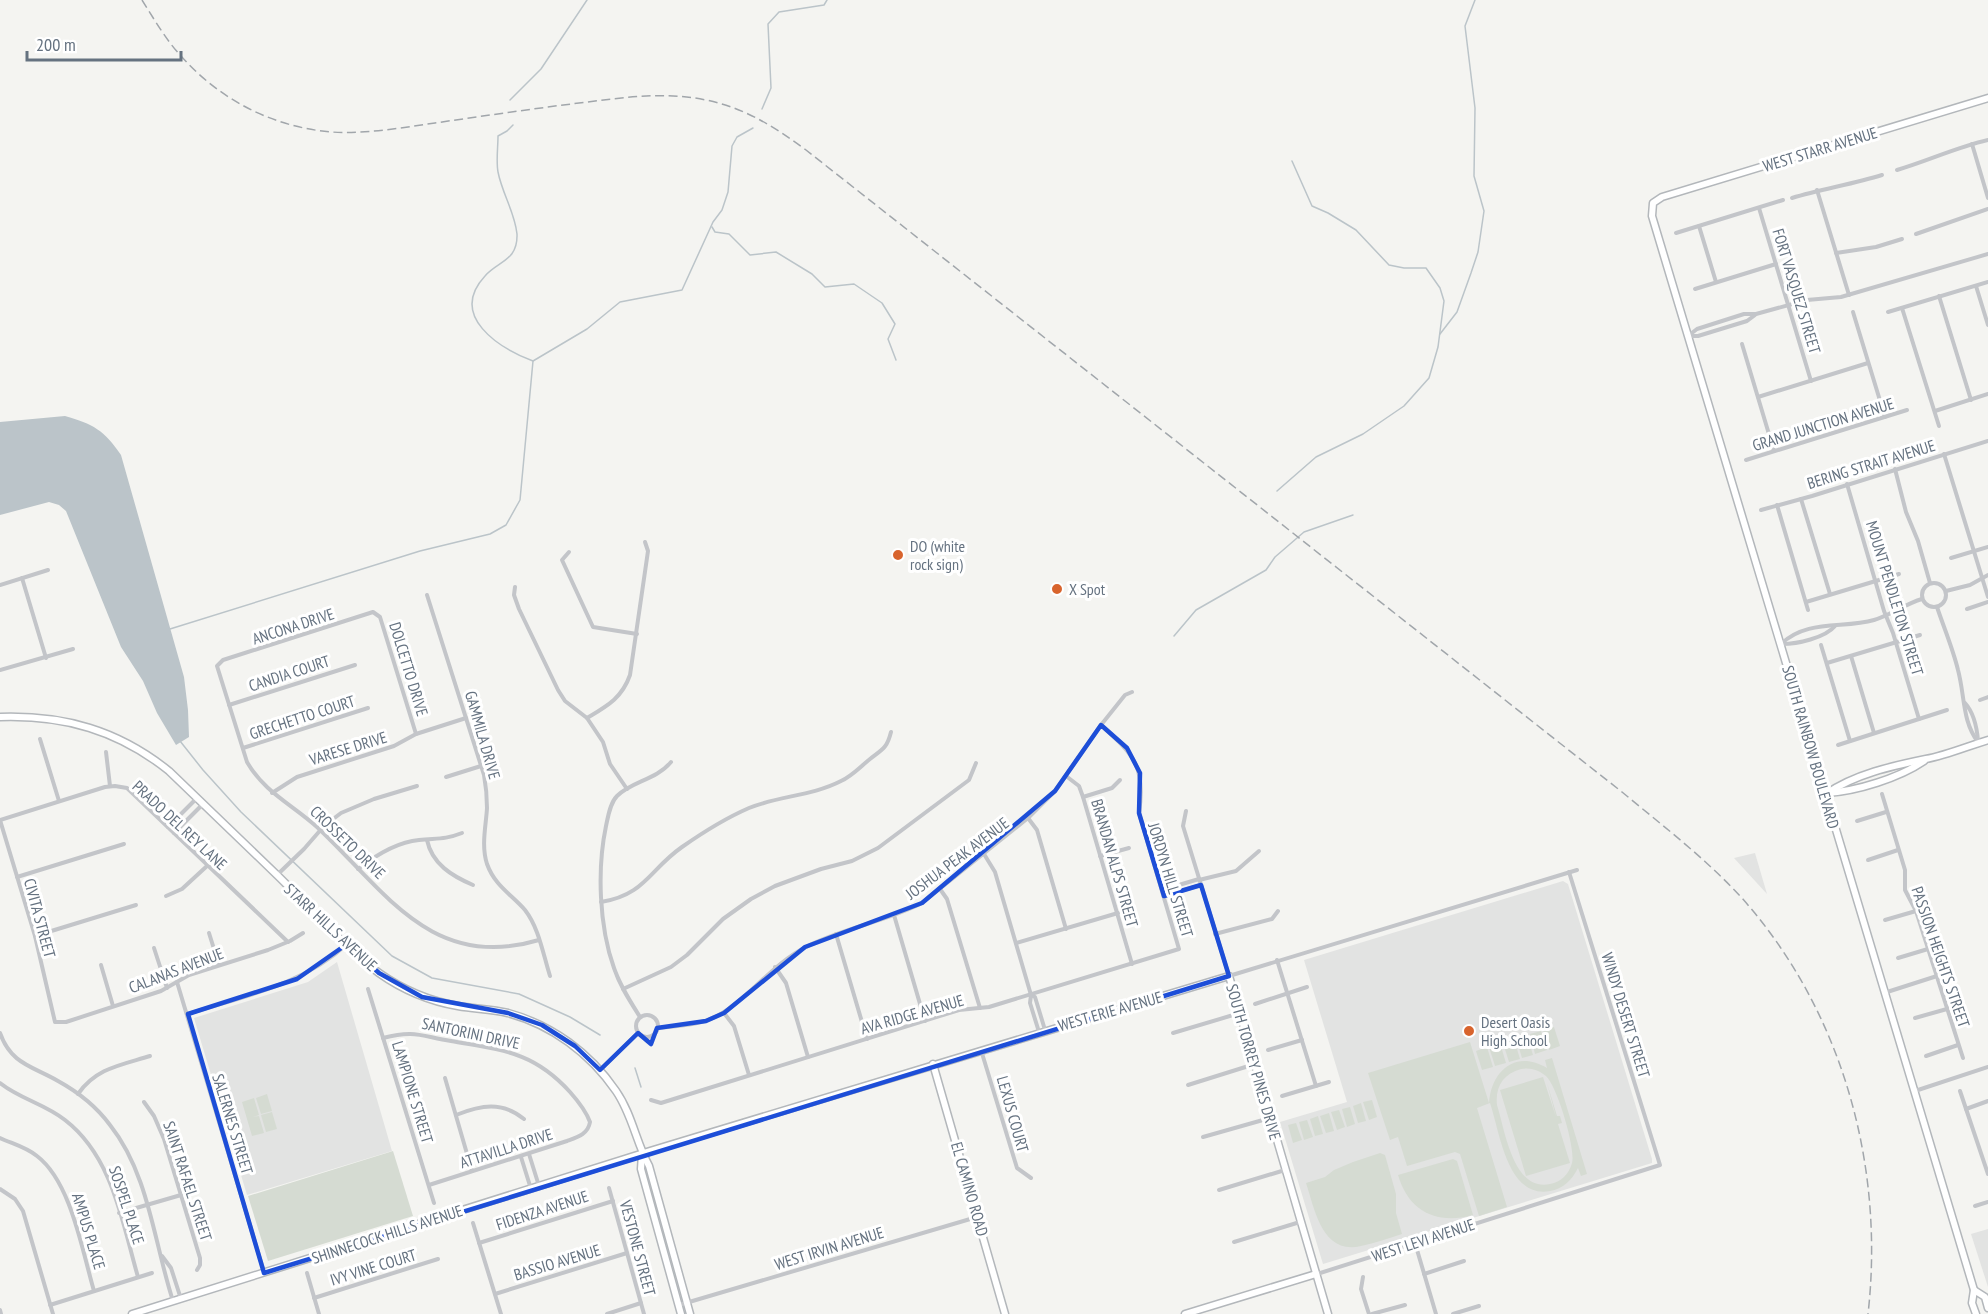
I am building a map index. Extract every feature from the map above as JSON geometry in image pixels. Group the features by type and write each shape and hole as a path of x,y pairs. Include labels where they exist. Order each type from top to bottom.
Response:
{"street":[{"name":"WEST STARR AVENUE","path":"1653,203 1662,197 1988,98"},
{"path":"1897,170 1988,140"},
{"path":"1972,144 1988,198"},
{"path":"1792,198 1882,175"},
{"path":"1817,190 1849,295"},
{"path":"1676,233 1783,200"},
{"name":"SOUTH RAINBOW BOULEVARD","path":"1653,203 1654,223 1974,1290 1972,1302 1976,1314"},
{"name":"FORT VASQUEZ STREET","path":"1759,208 1811,381"},
{"path":"1916,234 1988,209"},
{"path":"1699,226 1716,282"},
{"path":"1836,253 1876,247 1902,239"},
{"path":"1688,336 1697,328 1744,314 1756,314 1807,300 1831,299 1849,295 1988,254"},
{"path":"1695,289 1776,264"},
{"path":"1888,312 1988,282"},
{"path":"1976,286 1988,325"},
{"path":"1939,296 1971,400"},
{"path":"1902,308 1939,426"},
{"path":"1853,312 1885,417"},
{"path":"1688,336 1698,336 1747,321 1756,314"},
{"path":"1742,345 1774,451"},
{"path":"1758,397 1868,363"},
{"path":"1935,411 1988,394"},
{"name":"GRAND JUNCTION AVENUE","path":"1746,460 1907,410"},
{"name":"BERING STRAIT AVENUE","path":"1761,510 1988,442"},
{"path":"1944,454 1988,597"},
{"path":"1895,469 1906,512 1918,541 1930,583"},
{"name":"MOUNT PENDLETON STREET","path":"1847,484 1919,719"},
{"path":"1801,499 1830,594"},
{"path":"1777,505 1808,610"},
{"path":"588,718 611,704 627,684 630,675 648,551 645,542"},
{"path":"1951,558 1988,547"},
{"path":"569,552 562,560 593,627 637,634"},
{"path":"0,585 48,570"},
{"path":"1806,602 1899,574"},
{"path":"1946,591 1970,585 1988,575"},
{"path":"22,578 46,658"},
{"path":"1930,583 1941,585 1946,591 1946,599 1937,607 1930,607 1922,599 1923,588 1930,583"},
{"path":"515,587 514,595 519,609 558,690 565,701 588,718 603,741 610,764 627,789"},
{"name":"GAMMILA DRIVE","path":"428,595 481,766 487,797 484,848 487,863 503,891 525,911 534,926 550,976"},
{"path":"1781,644 1790,636 1826,624 1836,625 1872,620 1922,599"},
{"path":"1967,609 1988,602"},
{"path":"1937,607 1958,670 1965,703 1972,714 1979,743"},
{"name":"ANCONA DRIVE","path":"218,663 370,613 376,614"},
{"name":"DOLCETTO DRIVE","path":"376,614 381,617 417,734"},
{"path":"1781,644 1792,644 1830,632 1836,625"},
{"path":"1827,663 1920,635"},
{"path":"1821,645 1850,741"},
{"path":"0,670 73,649"},
{"path":"1851,656 1874,733"},
{"name":"CROSSETO DRIVE","path":"218,663 217,669 251,770 272,793 301,813 321,831 402,912 441,937 459,943 494,948 516,946 539,940"},
{"name":"CANDIA COURT","path":"229,705 355,665"},
{"name":"JOSHUA PEAK AVENUE","path":"657,1028 706,1021 723,1013 775,967 805,947 922,903 1028,818 1055,791 1101,725 1125,695 1132,692"},
{"path":"1980,700 1988,698"},
{"name":"GRECHETTO COURT","path":"243,748 368,708"},
{"path":"1838,746 1947,710"},
{"name":"STARR HILLS AVENUE","path":"0,717 56,718 106,733 154,759 379,973 409,991 446,1004 497,1011 532,1021 575,1046 616,1090 629,1113 649,1166 690,1314"},
{"name":"VARESE DRIVE","path":"272,793 297,777 394,746 417,734 466,718"},
{"name":"JORDYN HILL STREET","path":"1101,725 1127,748 1140,773 1139,813 1179,949"},
{"path":"601,902 632,893 682,847 749,808 776,799 811,792 838,783 850,776 888,745 891,732"},
{"path":"40,739 59,801"},
{"path":"1826,794 1840,784 1988,740"},
{"path":"106,752 110,786"},
{"path":"640,1017 613,967 601,902 603,841 609,813 616,797 665,769 671,762"},
{"path":"623,989 672,967 723,920 751,899 775,886 821,869 852,861 878,848 969,780 976,763"},
{"path":"446,777 481,766"},
{"name":"BRANDAN ALPS STREET","path":"1066,776 1079,786 1083,797 1132,964"},
{"path":"1083,797 1112,788 1120,780"},
{"name":"PRADO DEL REY LANE","path":"0,820 110,786 127,788 288,942"},
{"path":"277,875 331,820 350,808 417,786"},
{"name":"PASSION HEIGHTS STREET","path":"1881,794 1905,870 1905,890 1916,910 1963,1058"},
{"path":"168,827 196,798"},
{"path":"174,833 203,804"},
{"name":"SOUTH TORREY PINES DRIVE","path":"1186,811 1183,826 1328,1314"},
{"path":"1857,821 1886,812"},
{"path":"1028,818 1036,830 1066,929"},
{"name":"CIVITA STREET","path":"0,820 3,838 35,936 55,1022"},
{"path":"358,869 393,848 414,841 448,838 462,833"},
{"path":"427,840 429,850 439,864 458,879 473,885"},
{"path":"17,877 124,844"},
{"path":"1100,856 1129,848"},
{"path":"1162,890 1236,871 1259,850"},
{"path":"1868,860 1898,850"},
{"path":"984,854 995,872 1031,995 1030,1003 1042,1031"},
{"path":"166,896 182,889 207,866"},
{"name":"WEST ERIE AVENUE","path":"643,1153 1577,870"},
{"name":"WINDY DESERT STREET","path":"1569,872 1660,1165"},
{"path":"1164,896 1200,881"},
{"path":"940,889 947,899 980,1008"},
{"path":"35,936 136,905"},
{"path":"1885,920 1916,910"},
{"path":"1215,933 1272,919 1278,911"},
{"path":"1016,944 1118,913"},
{"path":"894,915 925,1021"},
{"path":"209,933 219,965"},
{"name":"CALANAS AVENUE","path":"55,1022 62,1023 167,988 189,975 288,942 303,933"},
{"path":"836,934 867,1039"},
{"path":"188,1014 297,979 319,967 347,944"},
{"path":"154,948 167,988"},
{"name":"AVA RIDGE AVENUE","path":"651,1100 661,1102 959,1010 980,1008 1031,995 1179,949"},
{"path":"1898,958 1928,949"},
{"path":"1277,960 1316,1086"},
{"path":"101,965 113,1006"},
{"path":"775,967 786,983 808,1057"},
{"path":"1884,993 1937,976"},
{"name":"SALERNES STREET","path":"177,982 264,1273"},
{"path":"1255,1004 1307,987"},
{"name":"LAMPIONE STREET","path":"368,989 434,1203"},
{"path":"1915,1018 1947,1009"},
{"path":"723,1013 734,1026 749,1075"},
{"path":"1173,1033 1240,1013"},
{"path":"647,1014 657,1022 657,1028 654,1034 643,1036 638,1033 636,1024 640,1017 647,1014"},
{"path":"0,1033 6,1047 21,1063 55,1079 78,1094 98,1111 118,1136 133,1163 162,1256 162,1269 173,1301"},
{"name":"SANTORINI DRIVE","path":"383,1038 412,1033 496,1048 515,1054 540,1066 562,1083 589,1118 589,1129"},
{"path":"600,1071 638,1033"},
{"path":"1268,1050 1302,1040"},
{"path":"1926,1056 1958,1045"},
{"name":"LEXUS COURT","path":"981,1049 1017,1168 1031,1178"},
{"path":"78,1094 86,1082 95,1075 150,1056"},
{"name":"EL CAMINO ROAD","path":"933,1064 1005,1314"},
{"path":"1188,1085 1255,1064"},
{"path":"1914,1091 1988,1067"},
{"path":"445,1078 472,1171"},
{"path":"1282,1096 1329,1082"},
{"name":"SOSPEL PLACE","path":"0,1083 15,1094 56,1114 86,1140 104,1167 138,1277"},
{"path":"1960,1091 1988,1174"},
{"path":"1966,1108 1988,1101"},
{"name":"SAINT RAFAEL STREET","path":"144,1102 154,1116 164,1139 200,1258 197,1270"},
{"path":"456,1115 484,1106 497,1106 512,1110 524,1119"},
{"path":"1203,1137 1270,1118"},
{"name":"ATTAVILLA DRIVE","path":"429,1185 521,1157 578,1136 589,1129"},
{"name":"AMPUS PLACE","path":"0,1138 25,1148 39,1157 60,1182 68,1198 94,1291"},
{"path":"643,1153 641,1169 681,1314"},
{"name":"SHINNECOCK HILLS AVENUE","path":"132,1314 643,1153"},
{"path":"1982,1155 1988,1153"},
{"path":"529,1154 539,1186"},
{"path":"521,1157 531,1189"},
{"name":"WEST LEVI AVENUE","path":"1185,1314 1204,1311 1660,1165"},
{"path":"1219,1190 1285,1170"},
{"name":"VESTONE STREET","path":"609,1188 644,1314"},
{"path":"0,1189 15,1199 24,1211 53,1314"},
{"path":"119,1213 181,1195"},
{"name":"FIDENZA AVENUE","path":"479,1243 613,1200"},
{"path":"1975,1206 1988,1202"},
{"name":"WEST IRVIN AVENUE","path":"679,1305 978,1216"},
{"path":"1234,1242 1300,1222"},
{"path":"473,1223 501,1314"},
{"path":"1415,1243 1436,1314"},
{"name":"BASSIO AVENUE","path":"495,1294 627,1253"},
{"path":"162,1256 171,1268 181,1299"},
{"name":"IVY VINE COURT","path":"314,1298 438,1259"},
{"path":"1424,1274 1464,1261"},
{"path":"50,1305 152,1273"},
{"path":"307,1273 319,1314"},
{"path":"1363,1277 1361,1289 1370,1314 1405,1305"},
{"name":"SOUTH RAINBOW BOULEVARD","path":"1974,1290 1985,1297 1988,1308"},
{"path":"606,1314 641,1303"},
{"path":"1453,1314 1479,1306"},
{"path":"0,1310 1,1314"}],"highlighted area":[{"path":"1101,725 1127,748 1140,773 1139,813 1164,896 1201,885 1229,976 264,1273 188,1014 297,979 347,944 379,973 422,997 508,1013 542,1025 575,1046 600,1070 638,1033 651,1044 657,1028 706,1021 724,1013 805,947 922,903 1055,791"}],"shaded area":[{"path":"65,416 97,429 109,439 121,455 184,677 189,737 176,745 157,713 143,681 121,647 66,511 59,505 49,502 0,515 0,422"},
{"path":"1755,853 1767,894 1734,858"},
{"name":"Desert Oasis High School","path":"1563,881 1568,884 1652,1163 1323,1264 1280,1122 1347,1102 1304,960"},
{"path":"337,962 392,1151 247,1195 194,1018 308,982"},
{"path":"1554,1027 1560,1046 1549,1050 1543,1030"},
{"path":"1541,1031 1547,1050 1535,1054 1530,1034"},
{"path":"1527,1035 1533,1055 1522,1058 1516,1038"},
{"path":"1514,1039 1520,1059 1509,1062 1503,1043"},
{"path":"1470,1042 1489,1103 1495,1081 1507,1066 1525,1061 1547,1068 1545,1060 1552,1058 1587,1174 1581,1176 1578,1168 1567,1183 1550,1191 1535,1191 1524,1185 1508,1161 1490,1103 1477,1108 1507,1207 1479,1216 1460,1154 1455,1152 1407,1166 1398,1137 1390,1140 1368,1073","holes":["1524,1068 1540,1072 1550,1082 1560,1104 1571,1145 1571,1167 1561,1179 1550,1184 1537,1184 1527,1179 1519,1169 1508,1143 1497,1105 1497,1092 1502,1082 1509,1074"]},
{"path":"1500,1043 1506,1063 1495,1066 1489,1047"},
{"path":"1487,1047 1493,1067 1482,1070 1476,1051"},
{"path":"1543,1077 1556,1117 1547,1083 1557,1116 1560,1116 1562,1123 1558,1124 1570,1163 1526,1176 1500,1090"},
{"path":"267,1094 272,1111 261,1114 256,1098"},
{"path":"254,1098 259,1115 253,1117 259,1116 264,1133 252,1136 242,1102"},
{"path":"1372,1100 1377,1117 1369,1120 1363,1102"},
{"path":"1361,1103 1366,1121 1358,1123 1353,1106"},
{"path":"1350,1107 1355,1124 1347,1127 1342,1109"},
{"path":"1339,1110 1345,1127 1337,1130 1331,1112"},
{"path":"272,1112 277,1129 266,1132 261,1115"},
{"path":"1329,1113 1334,1131 1326,1133 1320,1116"},
{"path":"1318,1116 1323,1134 1315,1136 1310,1119"},
{"path":"1307,1120 1313,1137 1304,1140 1299,1122"},
{"path":"1296,1123 1302,1140 1293,1143 1288,1125"},
{"path":"393,1151 413,1216 268,1261 248,1196"},
{"path":"1380,1153 1385,1155 1396,1194 1396,1213 1402,1234 1361,1246 1348,1247 1337,1244 1322,1228 1306,1183 1325,1177 1334,1170 1353,1162"},
{"path":"1453,1159 1457,1161 1473,1215 1448,1218 1426,1213 1409,1198 1398,1175"},
{"path":"1988,1229 1988,1287 1971,1234"}],"waterway":[{"path":"510,100 541,69 587,0"},
{"path":"762,109 771,88 768,24 779,12 824,5 827,0"},
{"path":"1440,334 1457,312 1471,273 1478,252 1484,211 1474,176 1475,108 1465,26 1475,0"},
{"path":"513,125 498,136 497,163 500,180 516,226 516,243 511,255 485,276 475,291 472,304 475,317 482,329 506,348 533,361"},
{"path":"170,629 420,551 490,534 506,525 520,500 533,361 587,329 620,302 682,290 713,222 722,210 728,192 732,146 737,137 753,128"},
{"path":"1277,491 1316,457 1363,434 1404,406 1429,378 1438,347 1444,301 1440,288 1426,268 1389,265 1356,230 1312,206 1292,161"},
{"path":"712,227 715,232 729,234 750,255 776,252 812,274 825,287 854,284 882,303 895,324 888,339 896,360"},
{"path":"1174,636 1196,610 1266,570 1275,557 1304,532 1353,515"},
{"path":"180,741 241,812 392,956 432,978 519,994 570,1017 600,1035"},
{"path":"635,1068 641,1087"}],"railway":[{"path":"142,0 176,50 196,72 213,86 249,109 310,129 331,132 396,129 611,99 674,96 706,100 747,113 806,150 1622,792 1698,856 1741,897 1776,941 1806,989 1830,1039 1849,1092 1862,1146 1870,1202 1872,1258 1868,1314"}],"place":[{"name":"DO (white rock sign)","path":"898,555"},
{"name":"X Spot","path":"1057,589"},
{"name":"Desert Oasis High School","path":"1469,1031"}]}
